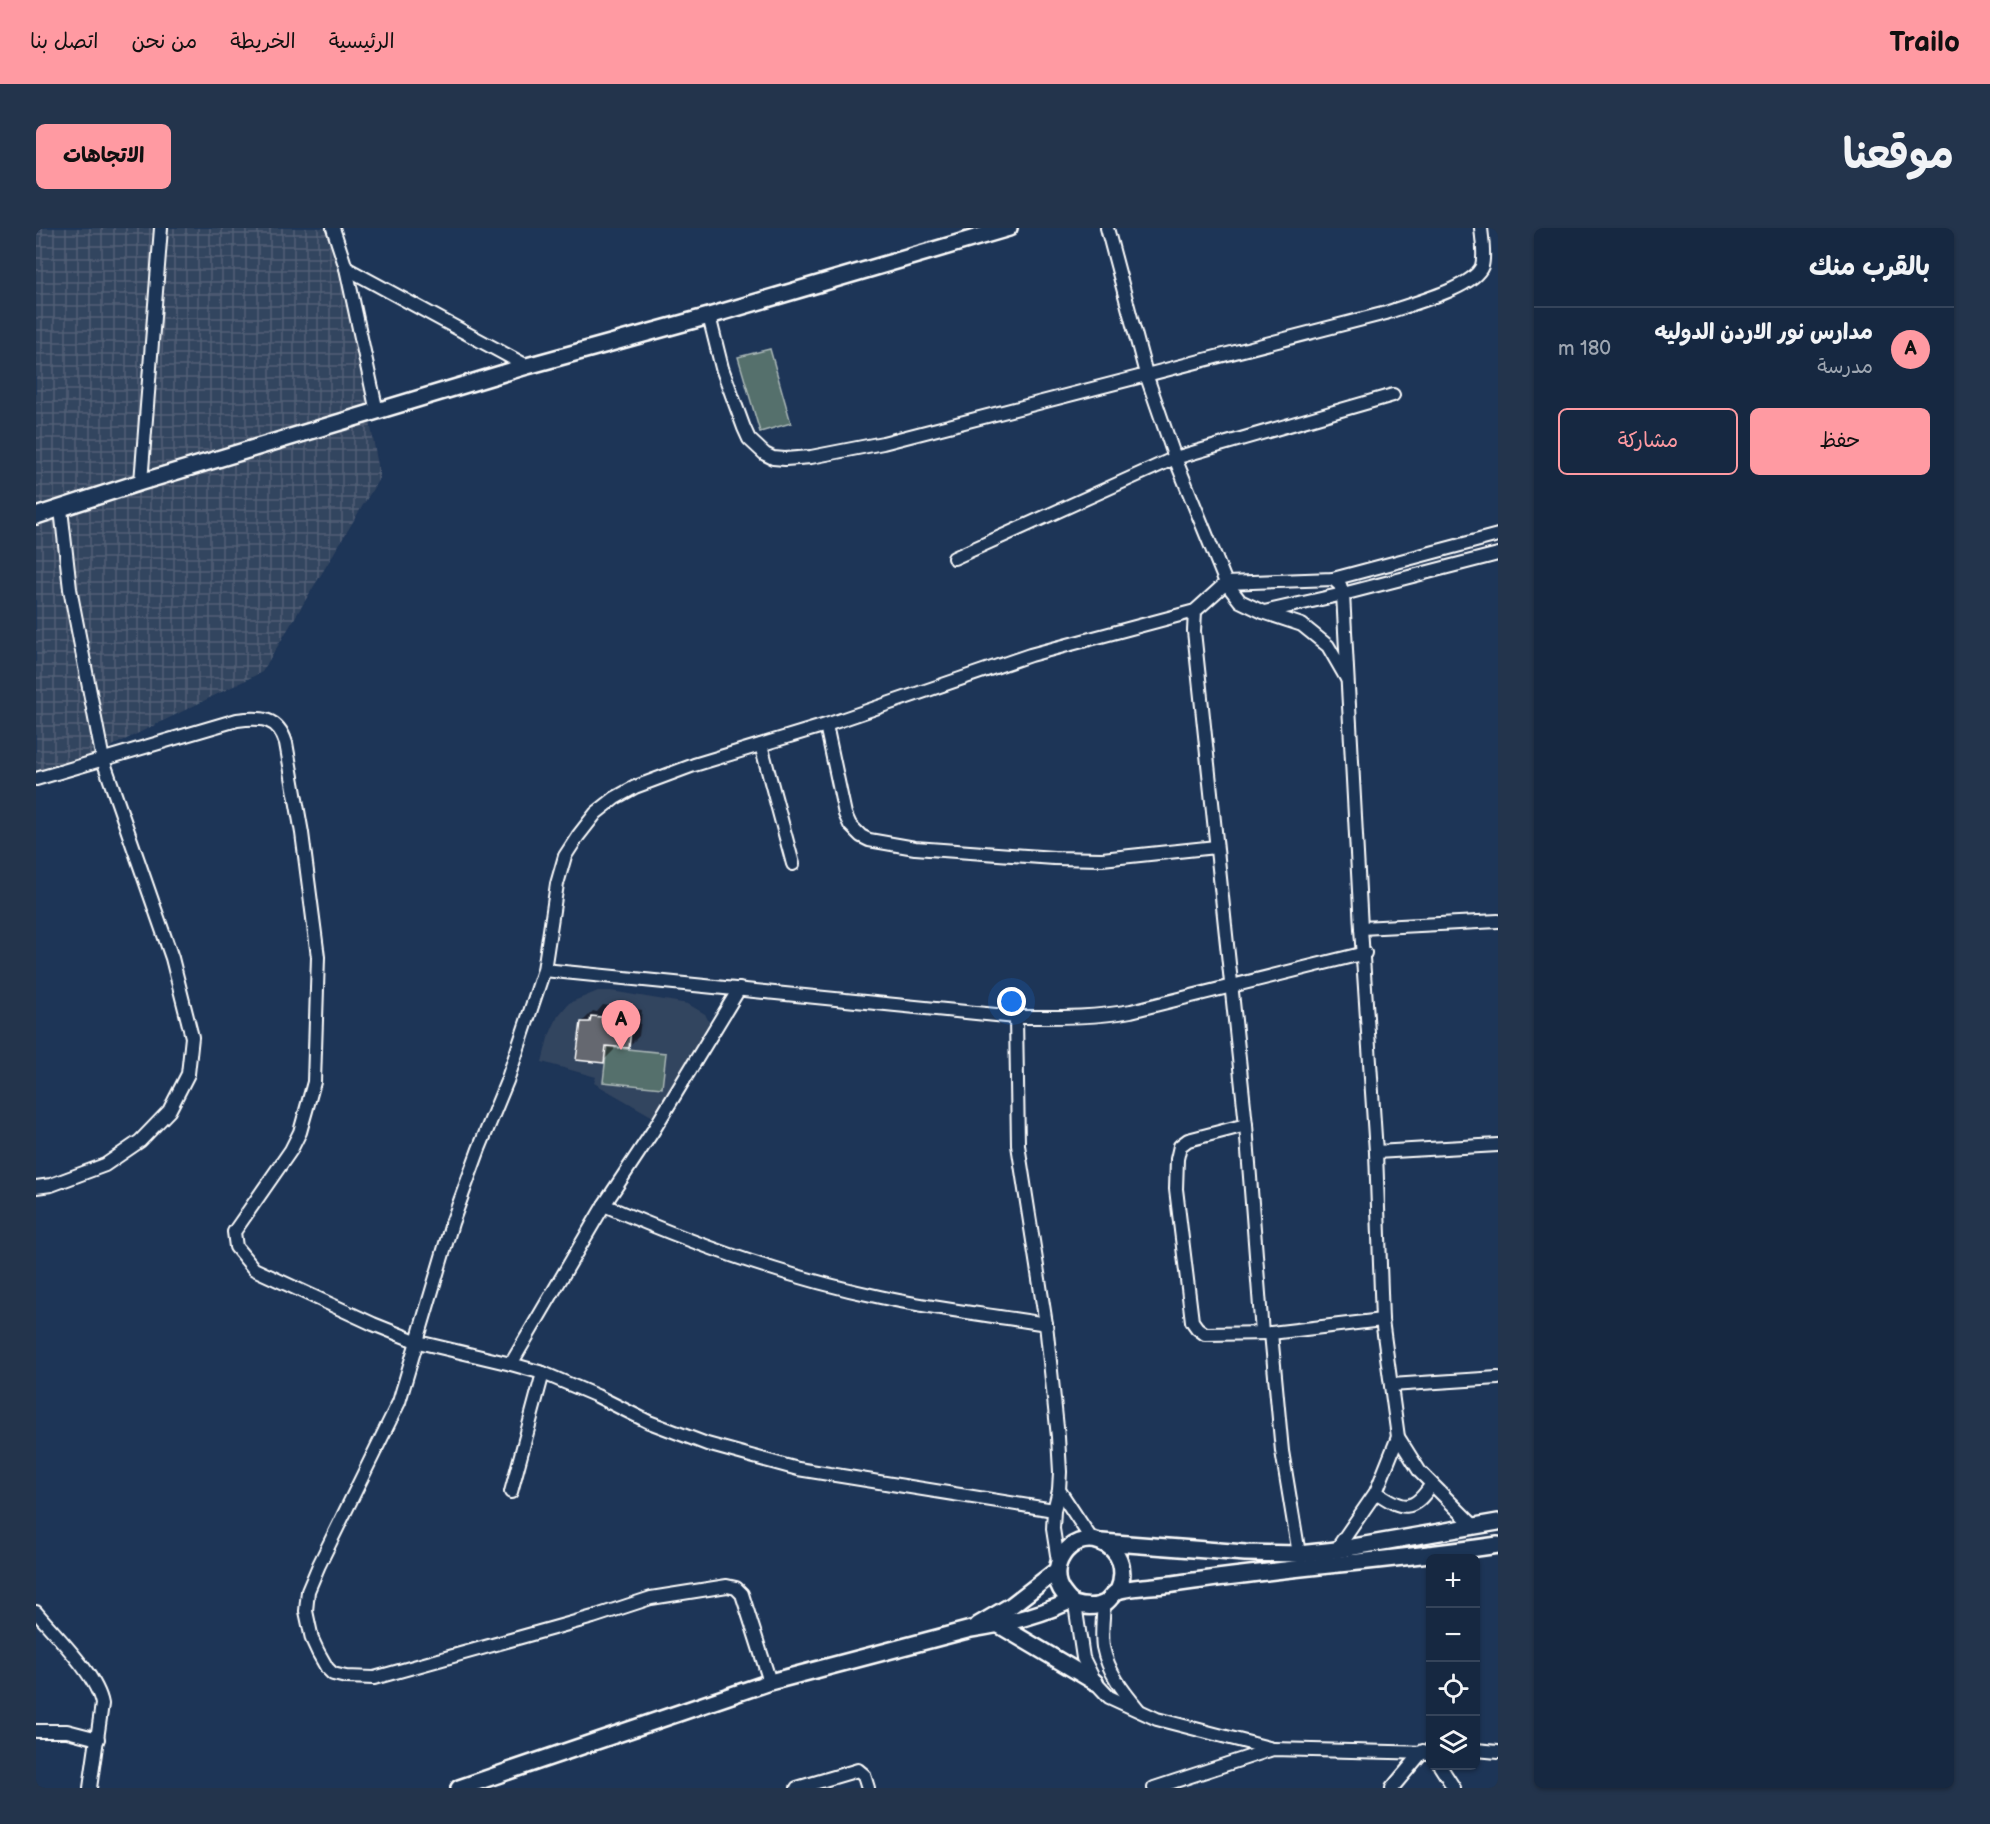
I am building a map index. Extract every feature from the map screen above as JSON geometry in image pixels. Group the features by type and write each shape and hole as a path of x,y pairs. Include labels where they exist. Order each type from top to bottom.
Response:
{"street":[{"path":"141,482 162,228"},
{"path":"333,228 346,268 377,412"},
{"path":"36,516 141,482 527,366 709,316 979,232 1009,228"},
{"path":"1107,228 1146,374 1175,458 1226,583 1240,601 1263,612 1302,625 1328,646 1349,681"},
{"path":"709,316 722,368 749,439 765,454 773,458 811,457 883,443 1386,312 1454,288 1476,276 1483,259 1481,228"},
{"path":"346,268 527,366"},
{"path":"954,558 1175,458 1393,395"},
{"path":"36,1187 51,1185 105,1165 140,1140 169,1111 188,1074 192,1036 172,958 103,760 70,589 61,509"},
{"path":"770,1682 742,1594 736,1588 727,1586 651,1598 593,1617 374,1678 333,1674 327,1668 312,1639 306,1611 308,1591 319,1564 399,1402 452,1222 507,1081 544,970 557,884 565,856 596,813 615,798 660,776 826,725 1030,655 1195,611 1226,583 1333,579 1498,535"},
{"path":"1263,612 1498,554"},
{"path":"1333,579 1340,585 1343,594 1376,1152 1382,1320 1398,1437 1409,1457 1431,1485 1473,1525"},
{"path":"1195,611 1194,632 1267,1333 1282,1451 1299,1554"},
{"path":"36,779 237,720 262,719 275,724 282,731 302,833 318,957 314,1082 300,1132 291,1150 234,1232 234,1239 240,1253 254,1269 364,1320 418,1342 543,1373 649,1422 758,1459 798,1469 1054,1510"},
{"path":"826,725 845,814 850,825 861,836 877,843 915,848 1073,859 1102,859 1216,847"},
{"path":"761,745 793,864"},
{"path":"1361,928 1498,921"},
{"path":"544,970 1016,1017 1099,1016 1116,1014 1365,953"},
{"path":"511,1364 604,1205 653,1131 739,989"},
{"path":"1016,1017 1018,1145 1046,1324 1058,1437 1059,1490 1054,1510 1053,1528 1059,1588 1072,1603 1083,1658 1095,1682 1108,1696 1141,1713 1187,1728 1273,1749 1426,1752"},
{"path":"1246,1125 1188,1140 1180,1146 1176,1189 1192,1321 1205,1334 1267,1333 1382,1320"},
{"path":"1376,1152 1498,1145"},
{"path":"604,1205 698,1244 864,1294 1046,1324"},
{"path":"511,1492 543,1373"},
{"path":"1391,1385 1498,1378"},
{"path":"1336,1550 1376,1492 1398,1437"},
{"path":"1376,1492 1394,1504 1403,1507 1411,1506 1418,1503 1431,1485"},
{"path":"464,1787 770,1682 971,1629 999,1625 1072,1603 1089,1607 1104,1604 1118,1591 1123,1572 1121,1562 1109,1547 1096,1541 1059,1490"},
{"path":"971,1629 1012,1605 1057,1566 1064,1552 1072,1545 1096,1541 1196,1551 1299,1554 1336,1550 1498,1522"},
{"path":"1448,1554 1498,1545"},
{"path":"1118,1591 1218,1577 1426,1557"},
{"path":"1104,1604 1103,1646 1110,1668 1121,1688 1141,1713"},
{"path":"36,1612 98,1687 102,1704 90,1788"},
{"path":"999,1625 1095,1682"},
{"path":"36,1731 67,1731 98,1739"},
{"path":"1480,1748 1498,1752"},
{"path":"1154,1788 1273,1749"},
{"path":"1392,1788 1426,1753"},
{"path":"797,1788 858,1770 864,1775 868,1788"},
{"path":"1443,1770 1454,1788"}],"shaded area":[{"path":"36,228 335,228 380,477 262,672 78,763 36,774"},
{"path":"598,991 611,991 688,1004 705,1014 709,1022 709,1030 655,1118 594,1083 596,1077 542,1062 548,1038 558,1016 569,1003"}],"green space":[{"path":"770,349 791,423 760,432 738,357"},
{"path":"607,1047 666,1053 662,1088 603,1082"}],"building":[{"path":"591,1016 632,1020 629,1048 606,1046 604,1063 576,1060 581,1022 590,1022"}],"place":[{"name":"مدارس نور الاردن الدوليه","path":"621,1050"}]}
